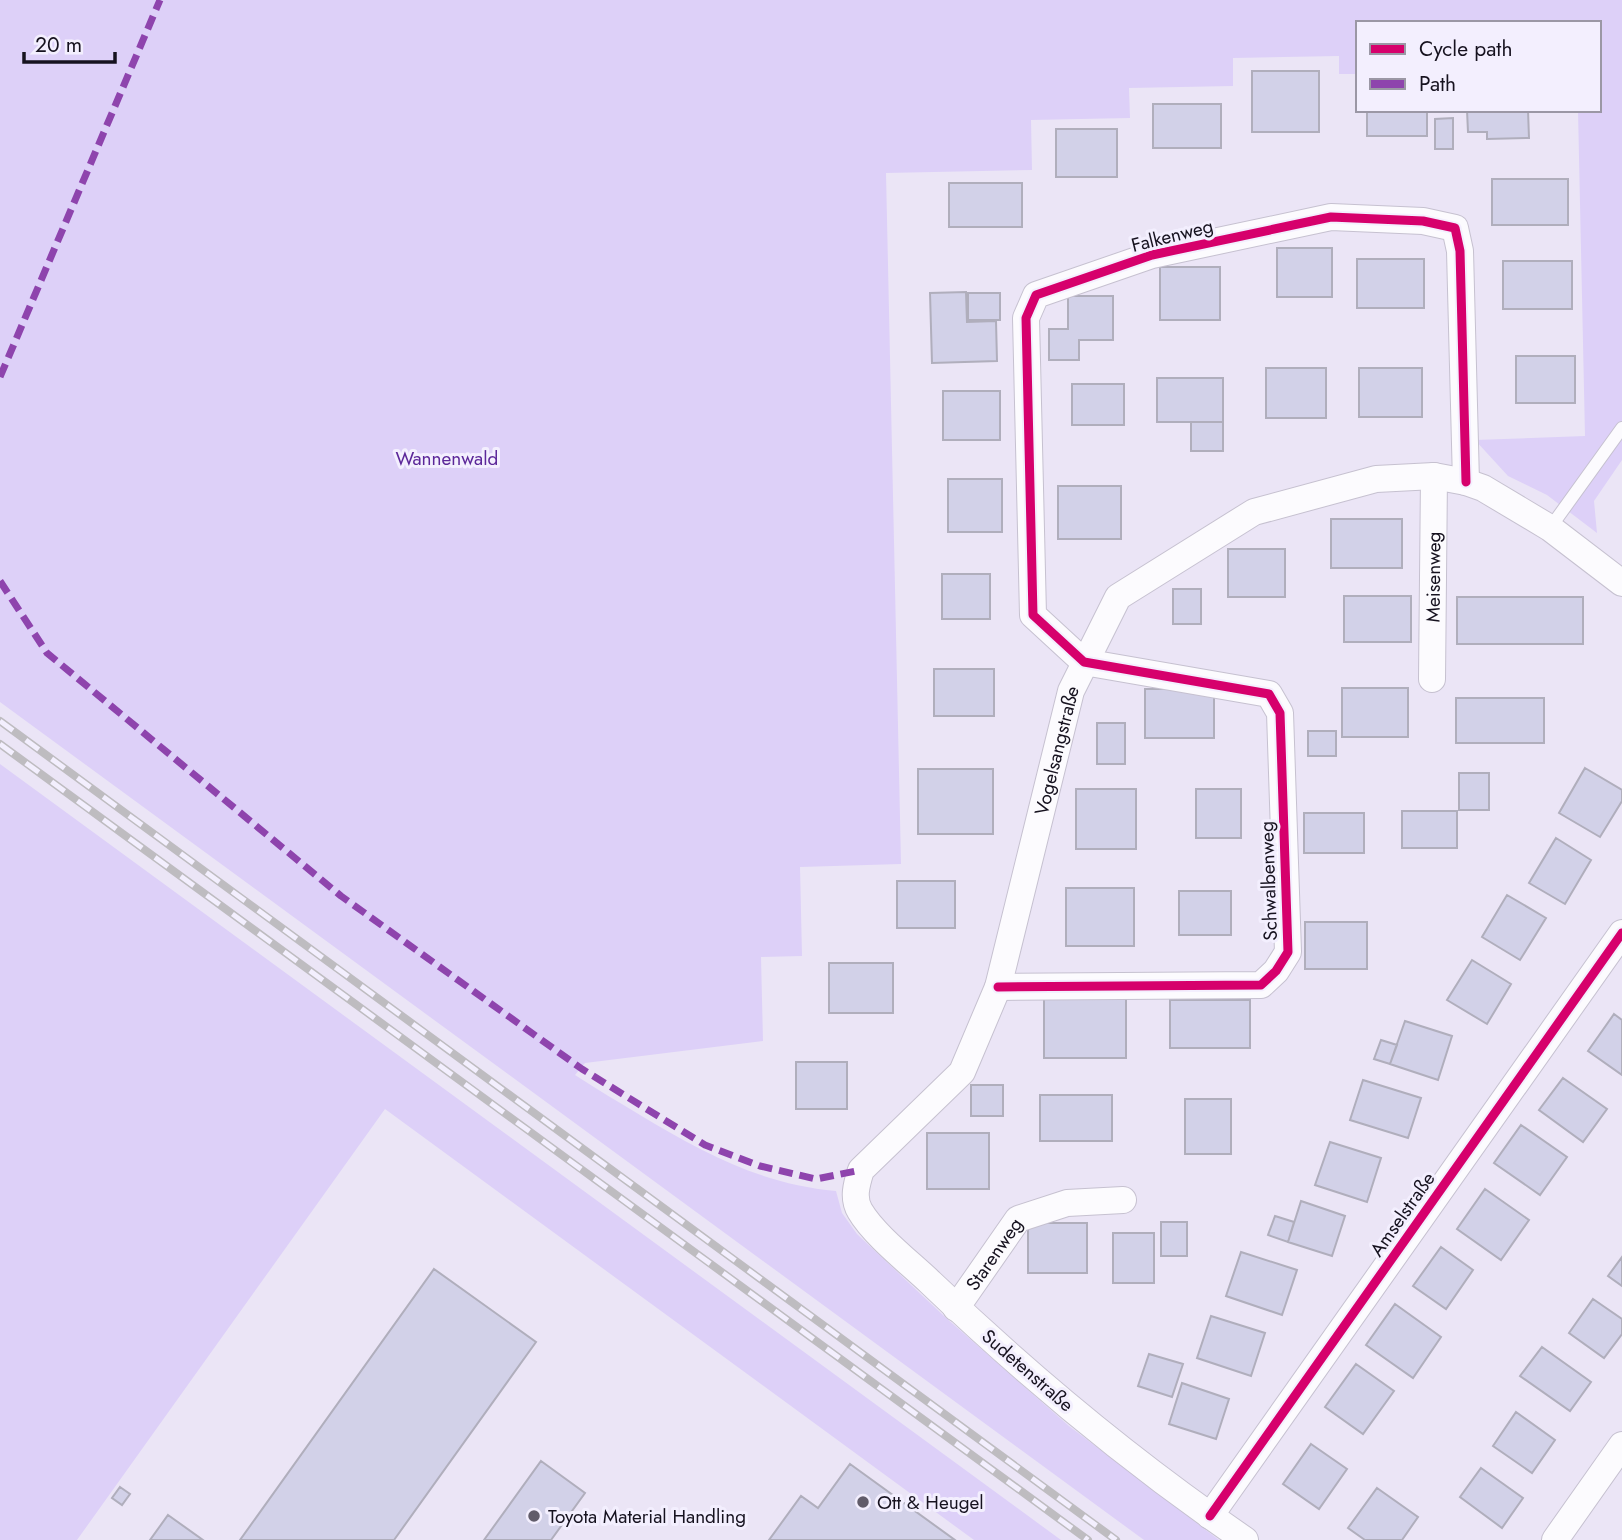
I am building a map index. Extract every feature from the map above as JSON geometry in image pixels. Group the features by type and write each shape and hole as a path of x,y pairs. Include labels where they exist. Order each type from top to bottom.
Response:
{"street":[{"name":"Falkenweg","path":"1084,662 1033,615 1026,318 1036,295 1152,255 1331,217 1423,221 1455,228 1460,251 1474,485"},
{"name":"Vogelsangstraße","path":"861,1170 962,1072 998,987 1071,691 1118,597 1254,512 1376,479 1434,476 1474,485"},
{"name":"Meisenweg","path":"1432,679 1434,476"},
{"path":"1474,485 1550,528 1622,583"},
{"name":"Schwalbenweg","path":"998,987 1261,985 1276,971 1288,952 1280,713 1269,694 1084,662"},
{"name":"Amselstraße","path":"1210,1516 1622,933"},
{"name":"Sudetenstraße","path":"861,1170 855,1188 858,1209 870,1225 956,1308 1076,1413 1245,1540"},
{"name":"Starenweg","path":"956,1308 1018,1219 1067,1203 1123,1200"},
{"path":"1555,1540 1622,1445"}],"lane":[{"path":"1550,528 1622,428"}],"green space":[{"name":"Wannenwald","path":"0,0 1622,0 1622,460 1594,501 1597,533 1547,495 1508,476 1475,440 1585,436 1578,112 1601,112 1601,21 1356,21 1356,74 1339,74 1339,56 1233,58 1233,86 1129,88 1130,118 1031,120 1032,170 886,173 901,864 800,867 802,956 761,957 763,1041 585,1063 575,1075 663,1129 734,1165 783,1182 836,1191 842,1213 857,1234 945,1317 1069,1426 1219,1540 1144,1540 0,702"},
{"path":"0,764 1061,1540 974,1540 385,1109 77,1540 0,1540"}],"building":[{"path":"1252,71 1319,71 1319,132 1252,132"},
{"path":"1153,104 1221,104 1221,148 1153,148"},
{"path":"1367,112 1427,112 1427,136 1367,136"},
{"path":"1467,112 1528,112 1529,138 1487,139 1487,132 1468,132"},
{"path":"1453,118 1453,149 1435,149 1435,119"},
{"path":"1056,129 1117,129 1117,177 1056,177"},
{"path":"1492,179 1568,179 1568,225 1492,225"},
{"path":"949,183 1022,183 1022,227 949,227"},
{"path":"1277,248 1332,248 1332,297 1277,297"},
{"path":"1357,259 1424,259 1424,308 1357,308"},
{"path":"1503,261 1572,261 1572,309 1503,309"},
{"path":"1160,267 1220,267 1220,320 1160,320"},
{"path":"966,292 967,322 996,321 997,361 932,363 930,293"},
{"path":"968,293 1000,293 1000,320 968,320"},
{"path":"1068,296 1113,296 1113,340 1079,340 1079,360 1049,360 1049,329 1068,329"},
{"path":"1516,356 1575,356 1575,403 1516,403"},
{"path":"1266,368 1326,368 1326,418 1266,418"},
{"path":"1359,368 1422,368 1422,417 1359,417"},
{"path":"1157,378 1223,378 1223,422 1157,422"},
{"path":"1072,384 1124,384 1124,425 1072,425"},
{"path":"943,391 1000,391 1000,440 943,440"},
{"path":"1191,422 1223,422 1223,451 1191,451"},
{"path":"948,479 1002,479 1002,532 948,532"},
{"path":"1058,486 1121,486 1121,539 1058,539"},
{"path":"1331,519 1402,519 1402,568 1331,568"},
{"path":"1228,549 1285,549 1285,597 1228,597"},
{"path":"942,574 990,574 990,619 942,619"},
{"path":"1173,589 1201,589 1201,624 1173,624"},
{"path":"1344,596 1411,596 1411,642 1344,642"},
{"path":"1457,597 1583,597 1583,644 1457,644"},
{"path":"934,669 994,669 994,716 934,716"},
{"path":"1342,688 1408,688 1408,737 1342,737"},
{"path":"1145,689 1214,689 1214,738 1145,738"},
{"path":"1456,698 1544,698 1544,743 1456,743"},
{"path":"1097,723 1125,723 1125,764 1097,764"},
{"path":"1308,731 1336,731 1336,756 1308,756"},
{"path":"1585,768 1622,790 1622,801 1600,837 1559,813"},
{"path":"918,769 993,769 993,834 918,834"},
{"path":"1459,773 1489,773 1489,810 1459,810"},
{"path":"1076,789 1136,789 1136,849 1076,849"},
{"path":"1196,789 1241,789 1241,838 1196,838"},
{"path":"1402,811 1457,811 1457,848 1402,848"},
{"path":"1304,813 1364,813 1364,853 1304,853"},
{"path":"1556,838 1591,860 1565,904 1529,883"},
{"path":"897,881 955,881 955,928 897,928"},
{"path":"1066,888 1134,888 1134,946 1066,946"},
{"path":"1179,891 1231,891 1231,935 1179,935"},
{"path":"1507,895 1546,918 1520,960 1482,937"},
{"path":"1305,922 1367,922 1367,969 1305,969"},
{"path":"1472,960 1511,984 1487,1024 1447,1000"},
{"path":"829,963 893,963 893,1013 829,1013"},
{"path":"1044,999 1126,999 1126,1058 1044,1058"},
{"path":"1170,1000 1250,1000 1250,1048 1170,1048"},
{"path":"1614,1014 1622,1020 1622,1075 1588,1051"},
{"path":"1405,1021 1452,1036 1438,1080 1390,1064"},
{"path":"1381,1040 1397,1045 1390,1064 1374,1059"},
{"path":"796,1062 847,1062 847,1109 796,1109"},
{"path":"1563,1078 1607,1109 1583,1142 1539,1110"},
{"path":"1363,1080 1421,1098 1408,1138 1350,1120"},
{"path":"971,1085 1003,1085 1003,1116 971,1116"},
{"path":"1040,1095 1112,1095 1112,1141 1040,1141"},
{"path":"1185,1099 1231,1099 1231,1154 1185,1154"},
{"path":"1521,1125 1567,1157 1540,1195 1494,1163"},
{"path":"927,1133 989,1133 989,1189 927,1189"},
{"path":"1330,1142 1381,1158 1367,1202 1315,1185"},
{"path":"1485,1189 1529,1220 1501,1260 1457,1229"},
{"path":"1301,1201 1345,1216 1332,1256 1288,1242"},
{"path":"1275,1216 1294,1222 1288,1242 1268,1235"},
{"path":"1161,1222 1187,1222 1187,1256 1161,1256"},
{"path":"1028,1223 1087,1223 1087,1273 1028,1273"},
{"path":"1113,1233 1154,1233 1154,1283 1113,1283"},
{"path":"1441,1247 1473,1270 1446,1309 1413,1286"},
{"path":"1241,1252 1297,1270 1282,1315 1226,1296"},
{"path":"1622,1257 1622,1286 1608,1276"},
{"path":"434,1269 536,1342 394,1540 240,1540"},
{"path":"1593,1299 1622,1319 1622,1334 1604,1358 1569,1333"},
{"path":"1395,1304 1441,1337 1413,1378 1366,1345"},
{"path":"1211,1316 1265,1333 1251,1376 1197,1358"},
{"path":"1542,1347 1591,1382 1570,1411 1520,1376"},
{"path":"1149,1354 1183,1364 1172,1397 1138,1386"},
{"path":"1356,1364 1394,1391 1363,1434 1325,1407"},
{"path":"1182,1383 1229,1399 1216,1439 1169,1424"},
{"path":"1516,1412 1555,1440 1532,1473 1493,1446"},
{"path":"1311,1444 1347,1469 1319,1509 1283,1484"},
{"name":"Toyota Material Handling","path":"541,1461 585,1493 551,1540 484,1540"},
{"name":"Ott & Heugel","path":"850,1464 955,1540 769,1540 801,1496 818,1508"},
{"path":"1481,1468 1523,1498 1502,1528 1460,1497"},
{"path":"120,1487 130,1494 122,1505 112,1498"},
{"path":"1377,1488 1418,1517 1402,1540 1365,1540 1348,1528"},
{"path":"168,1515 203,1540 150,1540"}],"railway":[{"path":"0,721 1116,1540"},
{"path":"0,744 1088,1540"}],"marked path":[{"path":"0,377 160,0"},
{"path":"0,581 47,653 341,896 582,1069 705,1145 760,1166 816,1179 861,1170"}],"cycle path":[{"path":"998,987 1261,985 1276,971 1288,952 1280,713 1269,694 1084,662 1033,615 1026,318 1036,295 1152,255 1331,217 1423,221 1455,228 1460,251 1466,482"},
{"path":"1210,1516 1622,933"}],"place":[{"name":"Ott & Heugel","path":"863,1502"},
{"name":"Toyota Material Handling","path":"534,1516"}]}
